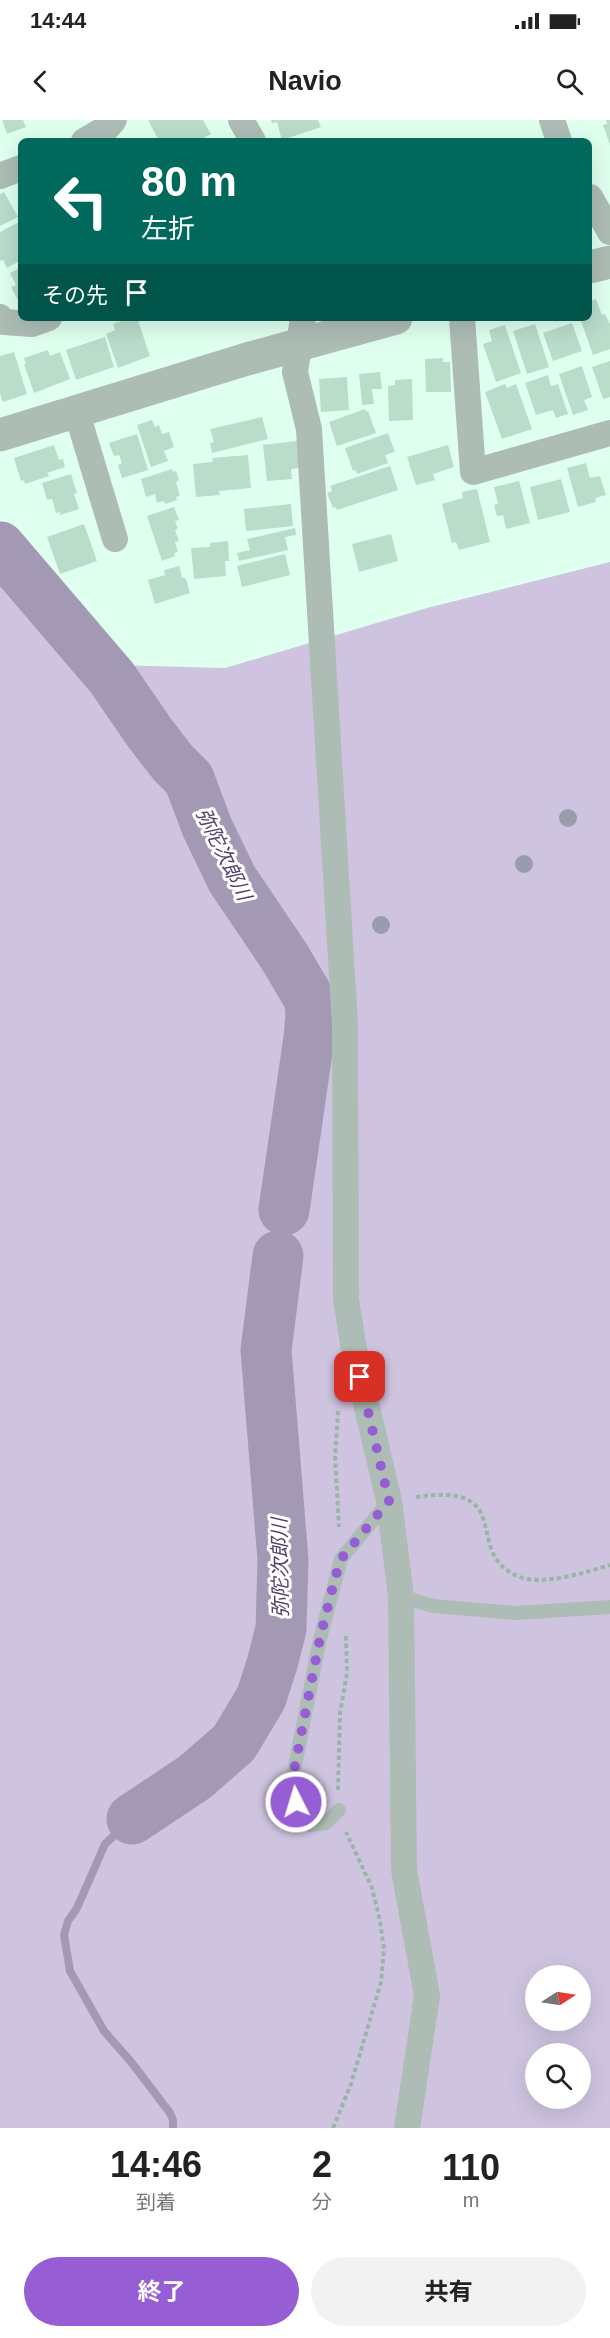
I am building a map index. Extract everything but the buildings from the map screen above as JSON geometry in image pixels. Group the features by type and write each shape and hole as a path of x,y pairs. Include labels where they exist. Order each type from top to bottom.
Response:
{"street":[{"path":"89,138 108,127 114,120"},
{"path":"241,120 251,138"},
{"path":"552,120 558,138"},
{"path":"0,176 18,169"},
{"path":"592,200 610,232"},
{"path":"592,266 610,262"},
{"path":"0,317 4,322 32,324 40,321"},
{"path":"0,435 301,331 374,321"},
{"path":"462,321 473,472 610,432"},
{"path":"301,331 295,372 309,429 345,1025 346,1299 355,1356 389,1501 401,1596 404,1870 427,1996 407,2128"},
{"path":"76,410 115,539"}],"lane":[{"path":"339,1810 326,1823 311,1826 302,1819 296,1802 293,1776 320,1638 341,1559 389,1501"},
{"path":"401,1596 433,1606 516,1612 610,1607"}],"path":[{"path":"338,1408 335,1458 341,1559"},
{"path":"389,1501 456,1494 477,1504 494,1557 520,1578 569,1577 610,1565"},
{"path":"333,2128 351,2084 381,1982 384,1949 372,1888 343,1826 339,1810 340,1713 347,1672 345,1625"}],"shaded area":[{"path":"610,562 610,2128 0,2128 0,578 73,664 225,668 427,608"}],"waterway":[{"name":"弥陀次郎川","path":"0,547 112,678 149,732 173,763 189,779 207,827 232,879 284,956 310,1000 309,1038 284,1210"},
{"name":"弥陀次郎川","path":"132,1819 195,1777 234,1743 261,1698 272,1664 281,1629 283,1560 266,1350 278,1256"},
{"path":"132,1819 105,1844 77,1908 68,1921 64,1935 70,1971 104,2031 170,2113 173,2128"}],"route":[{"path":"296,1802 293,1776 320,1638 335,1578 341,1559 389,1501 360,1377"}]}
